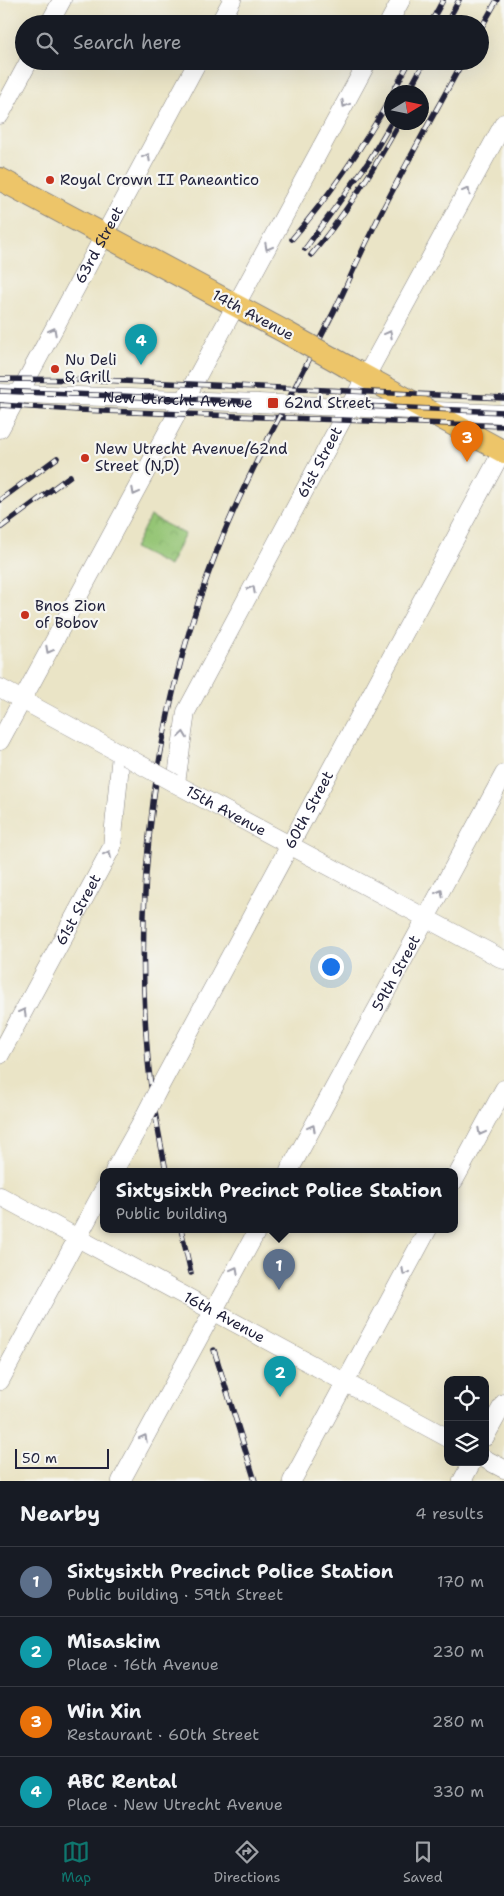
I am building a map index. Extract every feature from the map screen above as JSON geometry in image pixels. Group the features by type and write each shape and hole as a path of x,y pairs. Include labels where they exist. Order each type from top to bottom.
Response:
{"main road":[{"name":"14th Avenue","path":"0,179 503,450"}],"street":[{"path":"54,15 62,0"},
{"path":"224,15 232,0"},
{"path":"393,15 401,0"},
{"path":"0,115 24,70"},
{"name":"63rd Street","path":"0,428 193,70"},
{"path":"0,741 363,70"},
{"name":"61st Street","path":"175,783 186,712 504,123"},
{"name":"New Utrecht Avenue","path":"0,394 504,414"},
{"name":"60th Street","path":"116,1168 503,450"},
{"name":"15th Avenue","path":"0,688 504,960"},
{"name":"61st Street","path":"0,1055 112,847 123,755"},
{"name":"59th Street","path":"291,1168 504,774"},
{"path":"458,1174 504,1089"},
{"name":"16th Avenue","path":"0,1196 444,1436"},
{"path":"0,1381 100,1196"},
{"path":"121,1481 256,1233"},
{"path":"292,1481 426,1233"},
{"path":"489,1431 504,1403"},
{"path":"489,1461 504,1469"},
{"path":"462,1481 470,1466"}],"green space":[{"path":"150,516 185,534 169,566 134,548"}],"railway":[{"path":"435,15 443,0"},
{"path":"451,15 459,0"},
{"path":"488,15 497,0"},
{"path":"397,85 405,70"},
{"path":"412,85 420,70"},
{"path":"165,1168 153,1102 148,1060 144,995 144,930 153,800 178,672 196,610 218,548 243,490 402,172 458,70"},
{"path":"292,239 346,169 384,108"},
{"path":"305,249 369,161 387,130"},
{"path":"311,255 336,224 395,130"},
{"path":"0,379 99,380 504,398"},
{"path":"0,391 504,412"},
{"path":"0,405 78,410 504,426"},
{"path":"0,500 57,458"},
{"path":"0,528 70,476"},
{"path":"182,1233 191,1273"},
{"path":"214,1350 255,1481"}],"place":[{"name":"Royal Crown II Paneantico","path":"50,180"},
{"name":"ABC Rental","path":"141,365"},
{"name":"Nu Deli & Grill","path":"55,369"},
{"name":"62nd Street","path":"273,403"},
{"name":"New Utrecht Avenue/62nd Street (N,D)","path":"85,458"},
{"name":"Win Xin","path":"467,462"},
{"name":"Bnos Zion of Bobov","path":"25,615"},
{"name":"Sixtysixth Precinct Police Station","path":"279,1290"},
{"name":"Misaskim","path":"280,1397"}]}
